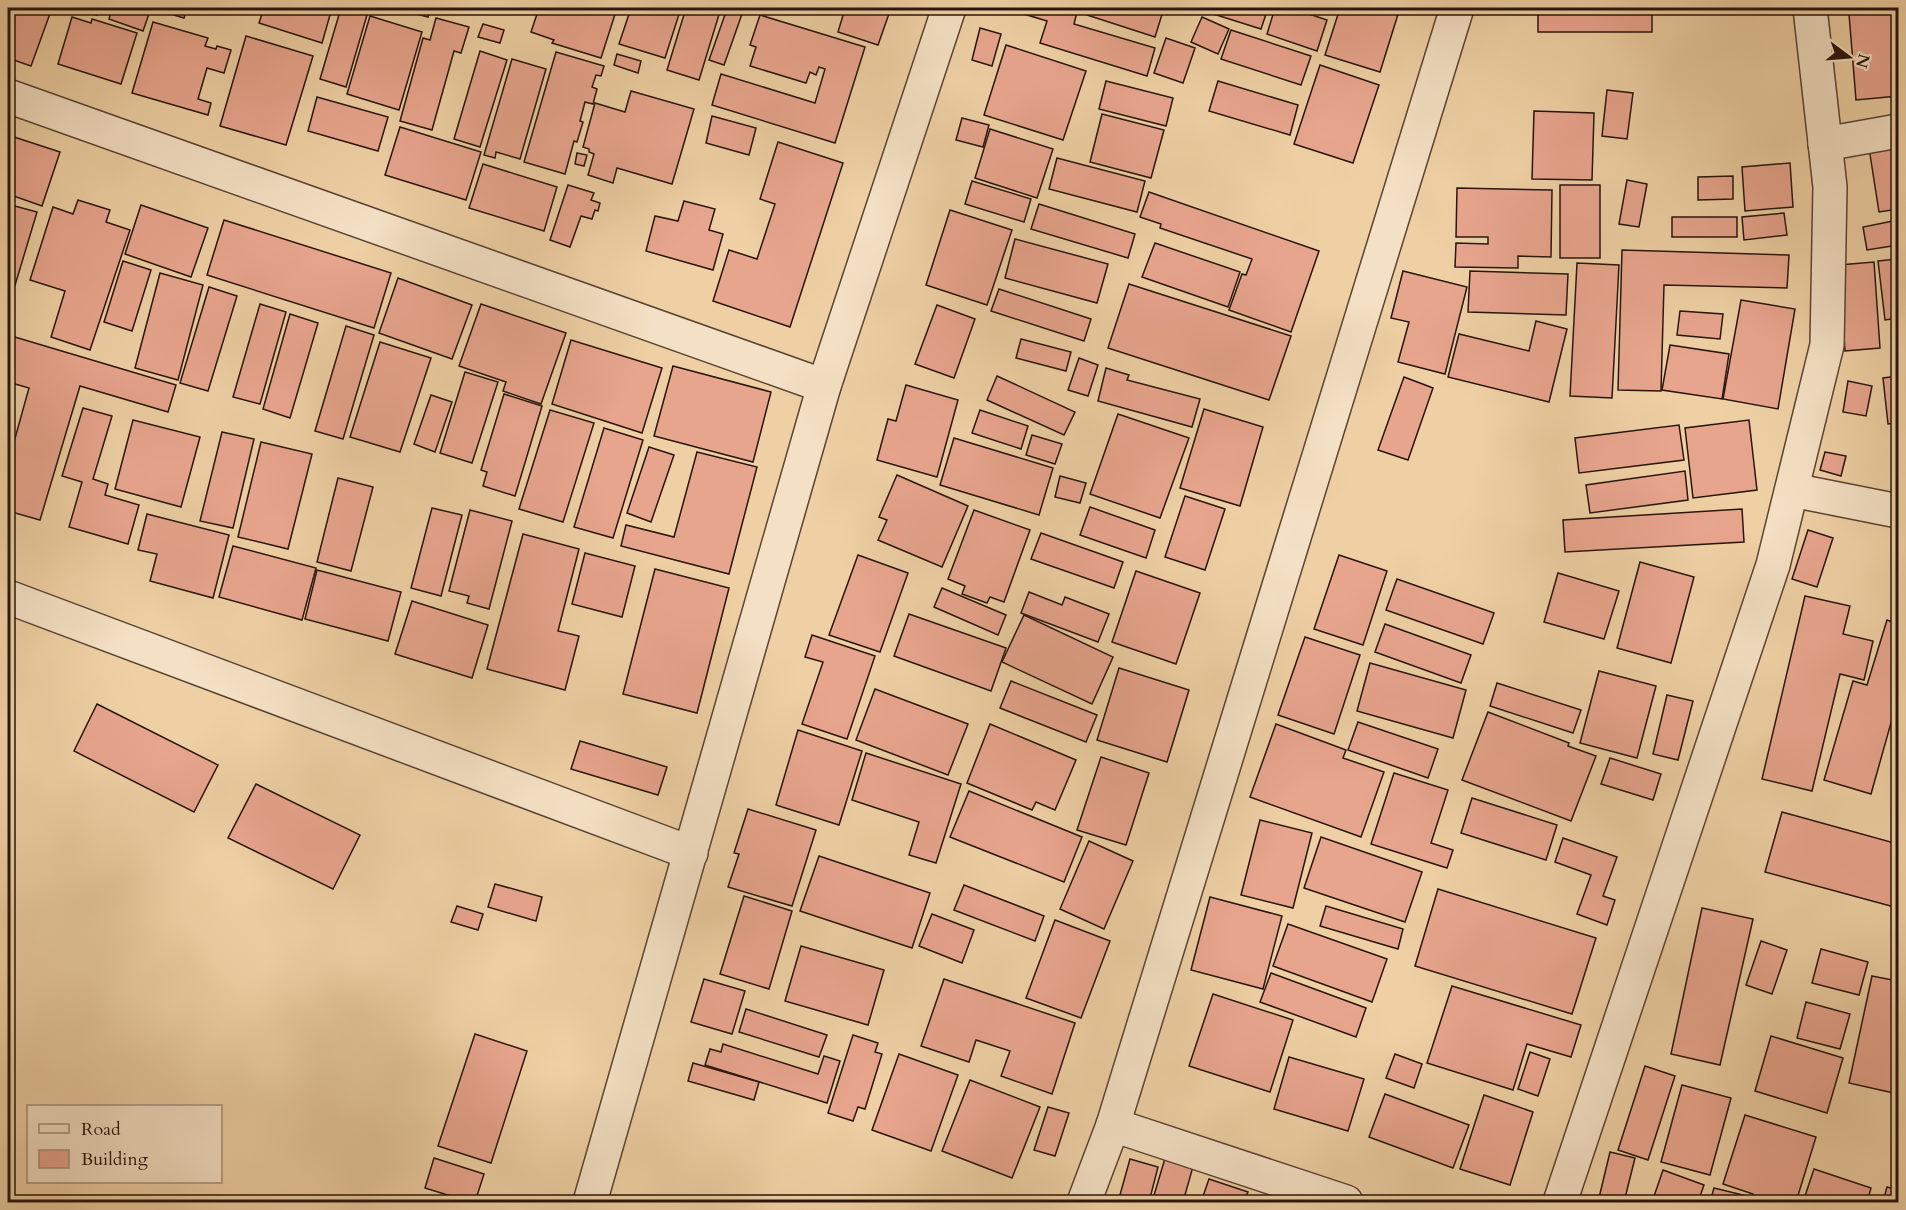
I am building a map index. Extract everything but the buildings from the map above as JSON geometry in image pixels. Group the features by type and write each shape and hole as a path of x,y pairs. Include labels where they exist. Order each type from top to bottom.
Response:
{"street":[{"path":"590,1203 824,386 949,8"},
{"path":"1084,1203 1113,1125 1456,8"},
{"path":"1560,1203 1773,565 1827,345 1830,187 1810,8"},
{"path":"8,96 824,386"},
{"path":"1825,144 1899,131"},
{"path":"1792,490 1899,511"},
{"path":"8,597 692,853"},
{"path":"1113,1125 1346,1203"}]}
